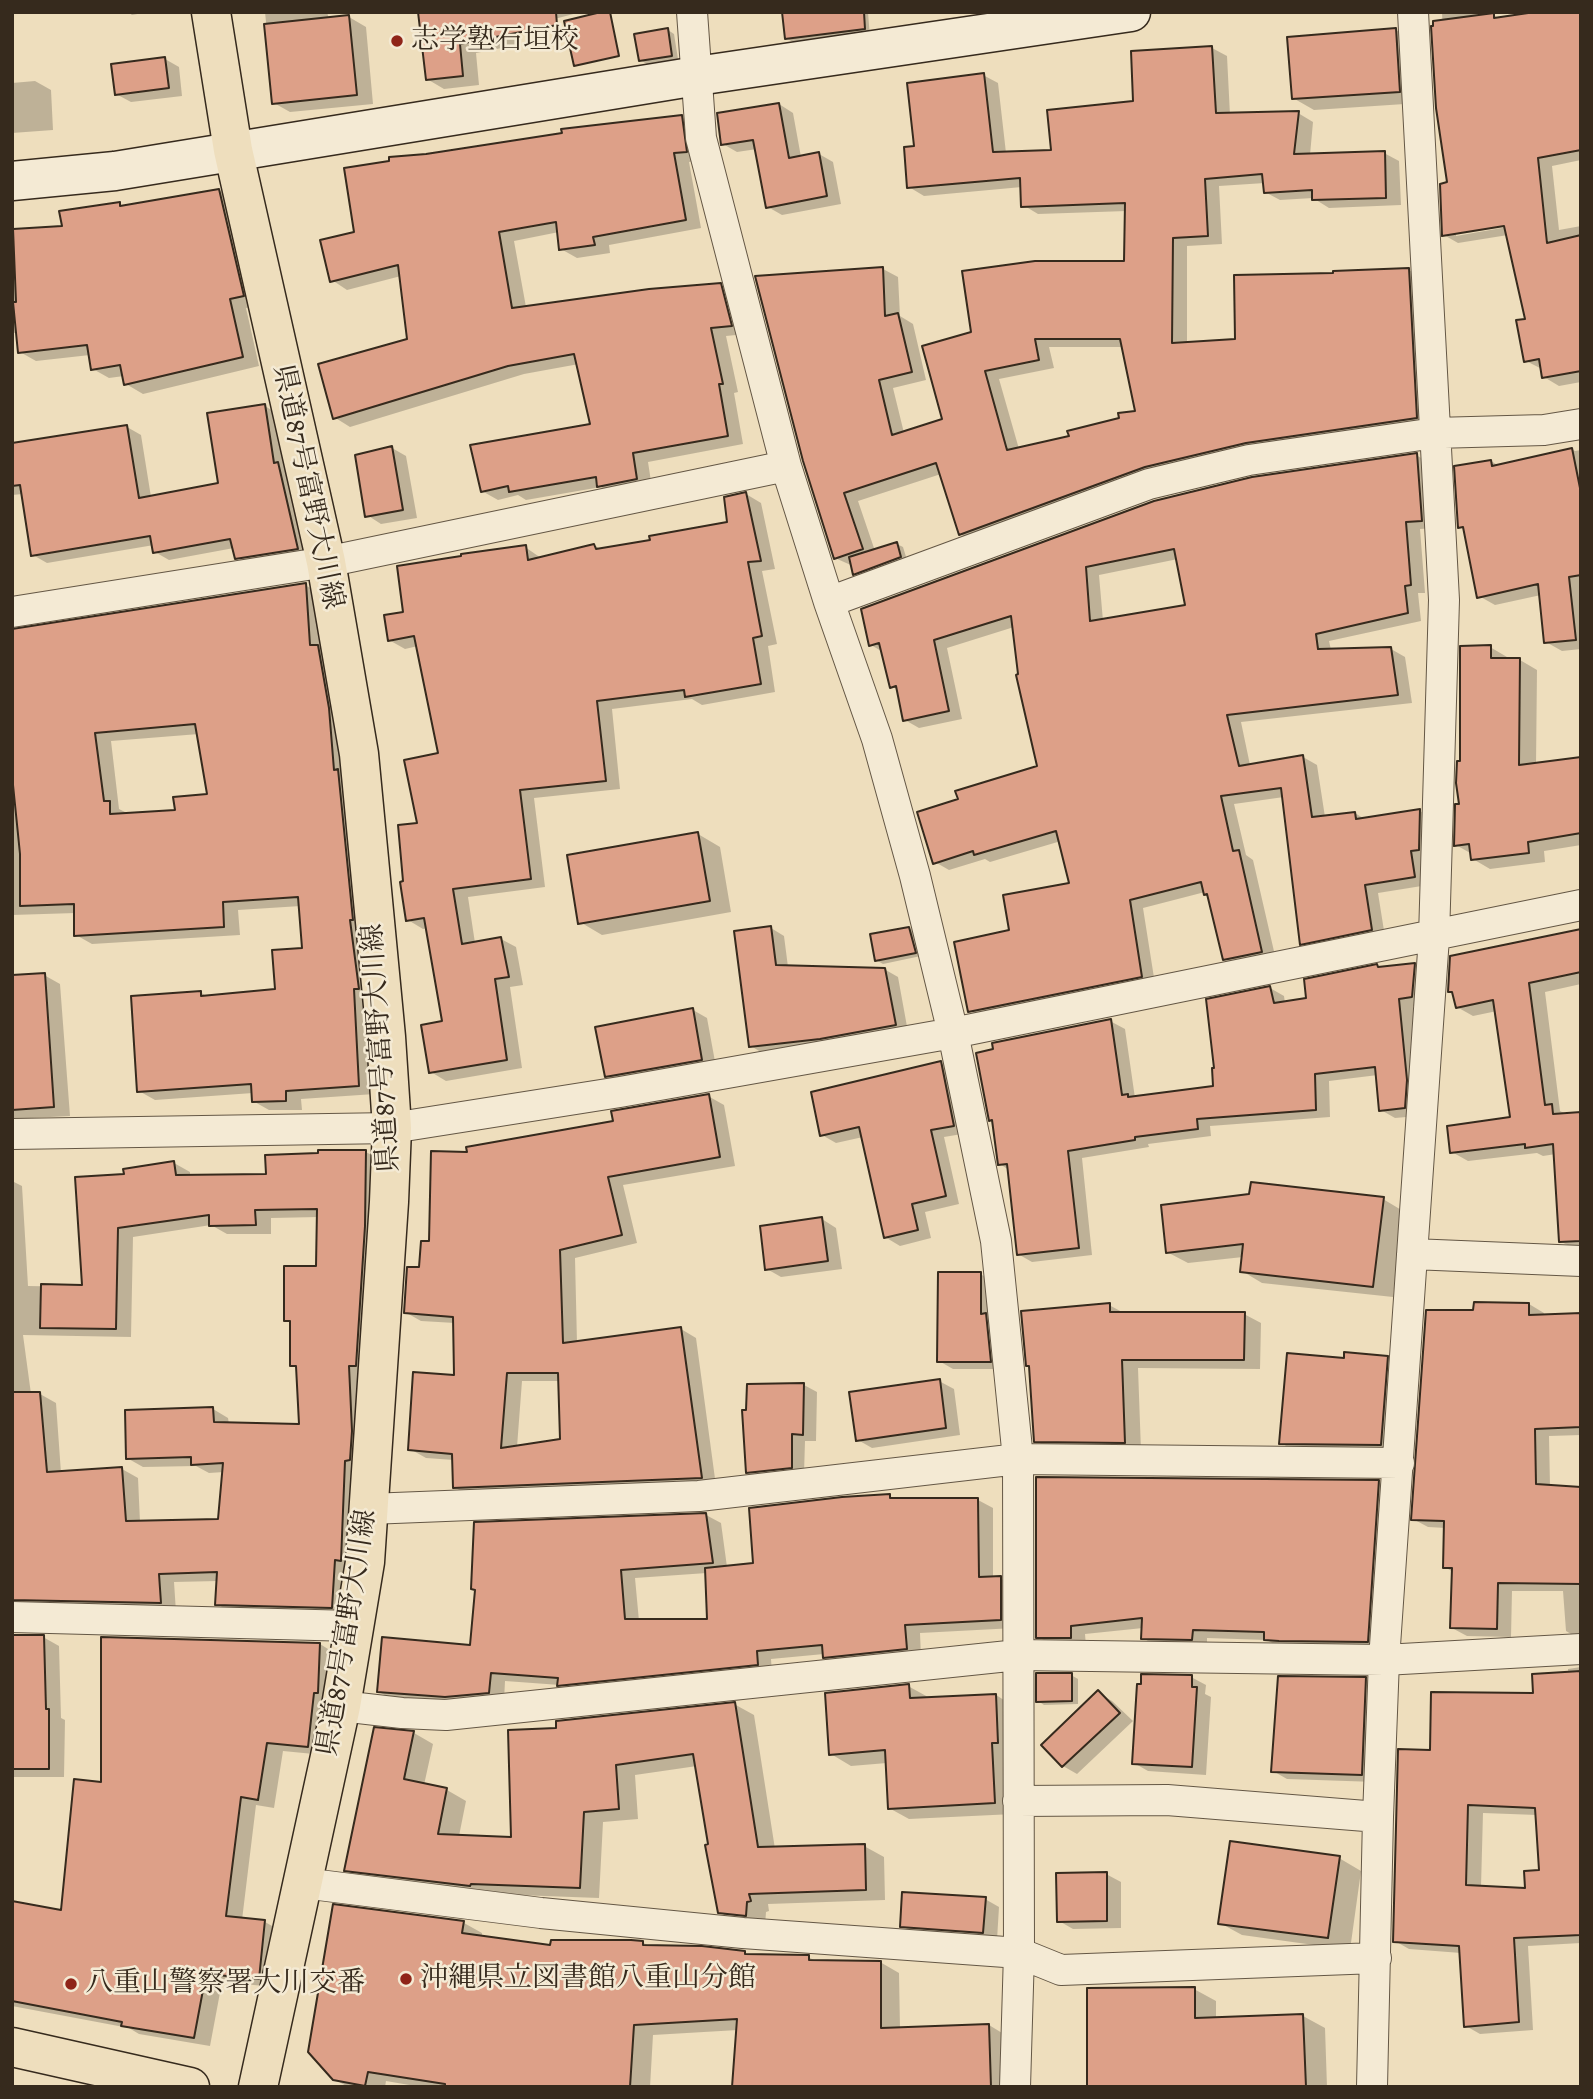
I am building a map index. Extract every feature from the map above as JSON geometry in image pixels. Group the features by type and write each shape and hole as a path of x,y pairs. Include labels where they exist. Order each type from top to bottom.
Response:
{"main road":[{"name":"県道87号富野大川線","path":"211,12 233,150 326,562 359,754 392,1128 390,1202 365,1562 341,1706 258,2087"},
{"path":"12,2048 190,2087"}],"street":[{"path":"692,12 701,138 786,466 828,602 877,739 915,877 953,1033 996,1241 1018,1459 1019,1953 1015,2087"},
{"path":"12,181 114,171 697,76 1131,12"},
{"path":"1372,2087 1384,1660 1434,937 1444,600 1413,12"},
{"path":"828,602 1149,484 1249,460 1436,433 1544,430 1581,424"},
{"path":"12,612 326,562 786,466"},
{"path":"12,1134 392,1128 620,1092 953,1033 1581,905"},
{"path":"1412,1254 1581,1261"},
{"path":"369,1509 699,1496 1018,1459 1399,1463"},
{"path":"12,1617 353,1626"},
{"path":"341,1706 446,1715 1018,1655 1384,1660 1581,1649"},
{"path":"1018,1801 1167,1800 1378,1817"},
{"path":"303,1883 554,1914 743,1933 1019,1953 1061,1970 1376,1958"}],"building":[{"path":"418,12 556,12 557,25 460,44 463,76 426,80"},
{"path":"610,12 619,56 574,66 564,21"},
{"path":"782,12 864,12 865,29 785,39"},
{"path":"1535,12 1581,12 1581,150 1538,158 1547,243 1581,235 1581,371 1542,378 1539,359 1524,362 1516,320 1525,319 1504,226 1442,236 1440,184 1447,182 1436,108 1431,26 1433,21 1494,13 1494,18"},
{"path":"349,15 357,95 272,104 264,24"},
{"path":"668,28 672,56 639,61 634,34"},
{"path":"1396,28 1400,92 1292,99 1287,37"},
{"path":"1212,46 1216,113 1299,111 1294,154 1385,151 1386,198 1312,200 1312,190 1264,193 1262,174 1205,179 1208,236 1173,238 1172,343 1235,339 1234,275 1409,268 1417,418 1246,443 1145,467 959,535 936,463 844,493 863,549 834,559 803,461 755,276 883,267 885,316 898,313 912,372 879,380 892,435 942,419 922,346 971,332 962,271 1035,261 1124,261 1125,203 1021,207 1020,178 907,188 904,147 914,146 907,83 984,73 993,152 1051,150 1047,110 1133,101 1131,51","holes":["1035,339 1120,339 1135,411 1118,413 1119,418 1067,431 1069,436 1007,450 985,371 1039,360"]},
{"path":"165,57 169,88 115,95 111,64"},
{"path":"779,103 789,158 819,152 827,196 766,208 753,140 721,145 717,113"},
{"path":"682,115 687,152 674,153 686,220 593,237 595,245 559,250 556,222 499,232 512,308 649,289 721,283 732,326 711,328 723,384 719,384 728,436 633,453 637,479 597,487 596,477 509,492 508,486 481,492 470,445 590,424 574,354 508,366 333,419 318,364 407,339 398,265 330,282 320,240 354,232 344,168 389,161 389,157 426,154 562,133 561,129"},
{"path":"219,189 244,296 230,299 243,357 124,385 120,365 91,370 87,345 18,353 13,302 16,302 13,229 62,226 59,211 120,202 120,206"},
{"path":"265,404 274,463 278,462 298,549 235,559 230,539 153,553 150,536 31,556 20,485 12,486 12,443 127,425 139,498 218,483 207,413"},
{"path":"392,446 403,510 365,517 355,455"},
{"path":"1572,448 1581,493 1581,575 1569,577 1576,640 1544,643 1538,584 1477,598 1463,527 1458,528 1454,466 1491,460 1492,466"},
{"path":"1417,453 1422,521 1406,522 1411,585 1405,586 1408,613 1316,634 1318,649 1391,647 1398,695 1227,715 1239,766 1303,755 1312,817 1355,812 1356,819 1420,809 1419,850 1411,851 1415,877 1365,885 1372,930 1300,945 1281,788 1221,796 1233,851 1239,850 1262,952 1223,960 1207,894 1204,895 1201,882 1130,900 1142,977 968,1012 954,942 1009,930 1003,895 1069,883 1056,831 974,855 973,851 933,864 917,812 958,799 955,791 1037,766 1016,675 1011,616 934,640 949,711 903,721 896,686 890,688 879,643 869,646 861,609 1154,501 1252,477","holes":["1174,549 1185,605 1090,621 1086,567"]},
{"path":"746,492 761,561 748,562 762,636 753,638 761,684 685,697 684,690 597,701 606,781 520,790 531,879 453,889 462,944 501,937 509,977 495,979 507,1060 429,1073 421,1025 442,1021 424,918 406,921 400,882 403,881 398,825 417,823 404,760 438,753 414,636 388,641 384,615 403,612 397,566 526,545 528,560 594,544 596,549 650,540 649,536 727,522 724,497"},
{"path":"897,542 901,557 853,575 849,557"},
{"path":"306,583 310,645 318,645 329,708 334,770 338,769 353,920 350,920 359,989 354,989 359,1086 286,1091 286,1101 252,1102 251,1084 137,1092 131,996 201,991 201,996 275,989 272,950 302,948 298,897 223,902 224,927 74,936 74,904 20,906 20,854 12,775 12,629","holes":["195,724 207,794 173,797 175,810 110,814 110,801 104,801 95,733"]},
{"path":"1491,645 1491,658 1520,658 1519,765 1581,757 1581,833 1528,842 1529,853 1471,860 1469,844 1454,846 1455,804 1459,804 1456,783 1457,761 1460,761 1460,646"},
{"path":"698,832 710,901 578,924 567,855"},
{"path":"771,926 776,965 885,968 896,1025 820,1039 749,1047 734,931"},
{"path":"909,927 916,953 875,961 870,934"},
{"path":"1581,929 1581,972 1529,983 1545,1105 1552,1104 1553,1114 1581,1112 1581,1241 1559,1242 1553,1144 1525,1148 1525,1144 1450,1153 1447,1126 1510,1117 1493,1000 1456,1008 1452,992 1448,992 1450,956"},
{"path":"1415,963 1412,997 1399,999 1407,1080 1405,1108 1379,1111 1375,1067 1315,1074 1316,1110 1197,1119 1198,1129 1135,1137 1135,1140 1068,1151 1079,1248 1017,1255 1007,1164 998,1165 992,1120 989,1121 976,1053 993,1049 992,1043 1111,1019 1122,1095 1128,1094 1128,1097 1213,1086 1214,1068 1206,999 1270,986 1274,1003 1306,998 1304,979 1377,964 1378,967"},
{"path":"45,973 54,1107 12,1110 12,975"},
{"path":"693,1008 702,1060 605,1077 595,1027"},
{"path":"941,1061 954,1126 931,1130 946,1196 912,1204 918,1230 884,1238 859,1127 820,1136 811,1092"},
{"path":"709,1094 720,1157 608,1177 622,1235 560,1250 563,1343 681,1327 702,1478 453,1488 452,1454 408,1450 413,1372 454,1375 453,1317 404,1313 407,1267 419,1267 421,1241 429,1241 431,1151 467,1152 466,1147 613,1121 611,1111","holes":["507,1373 558,1373 560,1439 501,1448"]},
{"path":"318,1150 366,1150 365,1226 356,1366 349,1366 352,1431 350,1460 345,1461 341,1561 335,1560 332,1608 215,1605 217,1572 159,1574 161,1603 12,1600 12,1392 40,1392 47,1472 122,1467 126,1521 218,1519 223,1463 191,1465 191,1457 126,1459 125,1410 213,1407 214,1422 299,1424 296,1366 290,1366 290,1321 284,1321 284,1266 316,1266 317,1209 255,1210 256,1225 209,1226 209,1215 118,1228 116,1329 40,1328 41,1284 82,1285 75,1177 124,1174 123,1169 174,1161 176,1175 266,1174 265,1155 318,1153"},
{"path":"1251,1182 1384,1197 1373,1287 1240,1272 1243,1244 1166,1253 1161,1205 1249,1194"},
{"path":"822,1217 828,1261 765,1270 760,1226"},
{"path":"938,1272 981,1272 981,1314 986,1313 991,1362 937,1362"},
{"path":"1474,1302 1529,1303 1529,1315 1581,1313 1581,1427 1535,1429 1536,1484 1581,1487 1581,1584 1498,1583 1497,1629 1450,1628 1452,1568 1443,1568 1444,1521 1411,1520 1426,1310 1473,1310"},
{"path":"1110,1303 1110,1312 1245,1312 1244,1360 1122,1360 1125,1443 1034,1442 1029,1366 1026,1366 1021,1311"},
{"path":"1344,1352 1388,1356 1381,1445 1279,1444 1287,1353 1344,1358"},
{"path":"940,1379 946,1428 856,1441 849,1392"},
{"path":"804,1383 803,1435 792,1434 792,1468 746,1473 742,1410 746,1410 747,1384"},
{"path":"1036,1477 1379,1480 1368,1642 1264,1640 1264,1632 1193,1630 1192,1640 1141,1639 1142,1618 1071,1626 1071,1638 1036,1638"},
{"path":"890,1494 890,1498 978,1498 979,1577 1001,1576 1001,1620 905,1625 907,1649 823,1658 822,1645 757,1651 758,1665 557,1686 558,1678 491,1673 489,1693 445,1697 377,1692 382,1637 470,1645 475,1590 471,1589 474,1522 706,1513 713,1563 621,1570 625,1619 707,1619 705,1568 753,1563 749,1508"},
{"path":"12,1635 44,1635 46,1709 49,1709 49,1769 12,1769"},
{"path":"101,1637 320,1643 318,1693 314,1693 308,1747 267,1743 258,1800 241,1797 226,1916 265,1920 259,1979 206,1974 194,2038 121,2026 122,2022 12,2001 12,1901 61,1910 74,1779 101,1782"},
{"path":"1581,1671 1581,1935 1514,1938 1519,2022 1464,2027 1459,1946 1393,1942 1398,1749 1430,1750 1431,1692 1533,1693 1532,1674","holes":["1468,1805 1535,1808 1539,1870 1524,1871 1525,1888 1466,1885"]},
{"path":"1036,1673 1072,1673 1072,1701 1036,1702"},
{"path":"1141,1674 1192,1675 1192,1687 1197,1687 1192,1767 1132,1764 1137,1684 1141,1684"},
{"path":"1278,1676 1366,1677 1362,1775 1271,1772"},
{"path":"909,1684 910,1698 996,1694 998,1743 992,1743 995,1803 888,1809 885,1750 829,1755 825,1693"},
{"path":"1098,1690 1120,1713 1062,1767 1041,1745"},
{"path":"735,1702 758,1847 865,1844 866,1890 749,1894 751,1901 747,1902 746,1916 718,1913 705,1845 708,1844 693,1754 616,1765 619,1809 584,1812 580,1888 470,1886 344,1871 374,1727 414,1731 404,1779 447,1788 438,1834 511,1837 508,1730 556,1728 556,1721"},
{"path":"1230,1841 1340,1856 1328,1938 1218,1924"},
{"path":"1107,1872 1107,1921 1057,1922 1056,1873"},
{"path":"902,1892 986,1897 983,1933 900,1927"},
{"path":"333,1904 464,1921 462,1933 550,1945 551,1940 631,1940 643,1941 643,1945 702,1946 745,1951 745,1954 809,1955 809,1960 881,1961 881,2028 989,2024 991,2087 732,2087 737,2019 634,2025 630,2087 445,2087 445,2084 368,2072 365,2086 333,2080 308,2052"},
{"path":"1195,1987 1195,2018 1303,2014 1306,2087 1087,2087 1087,1988"}],"place":[{"name":"志学塾石垣校","path":"397,41"},
{"name":"沖縄県立図書館八重山分館","path":"406,1979"},
{"name":"八重山警察署大川交番","path":"71,1984"}]}
